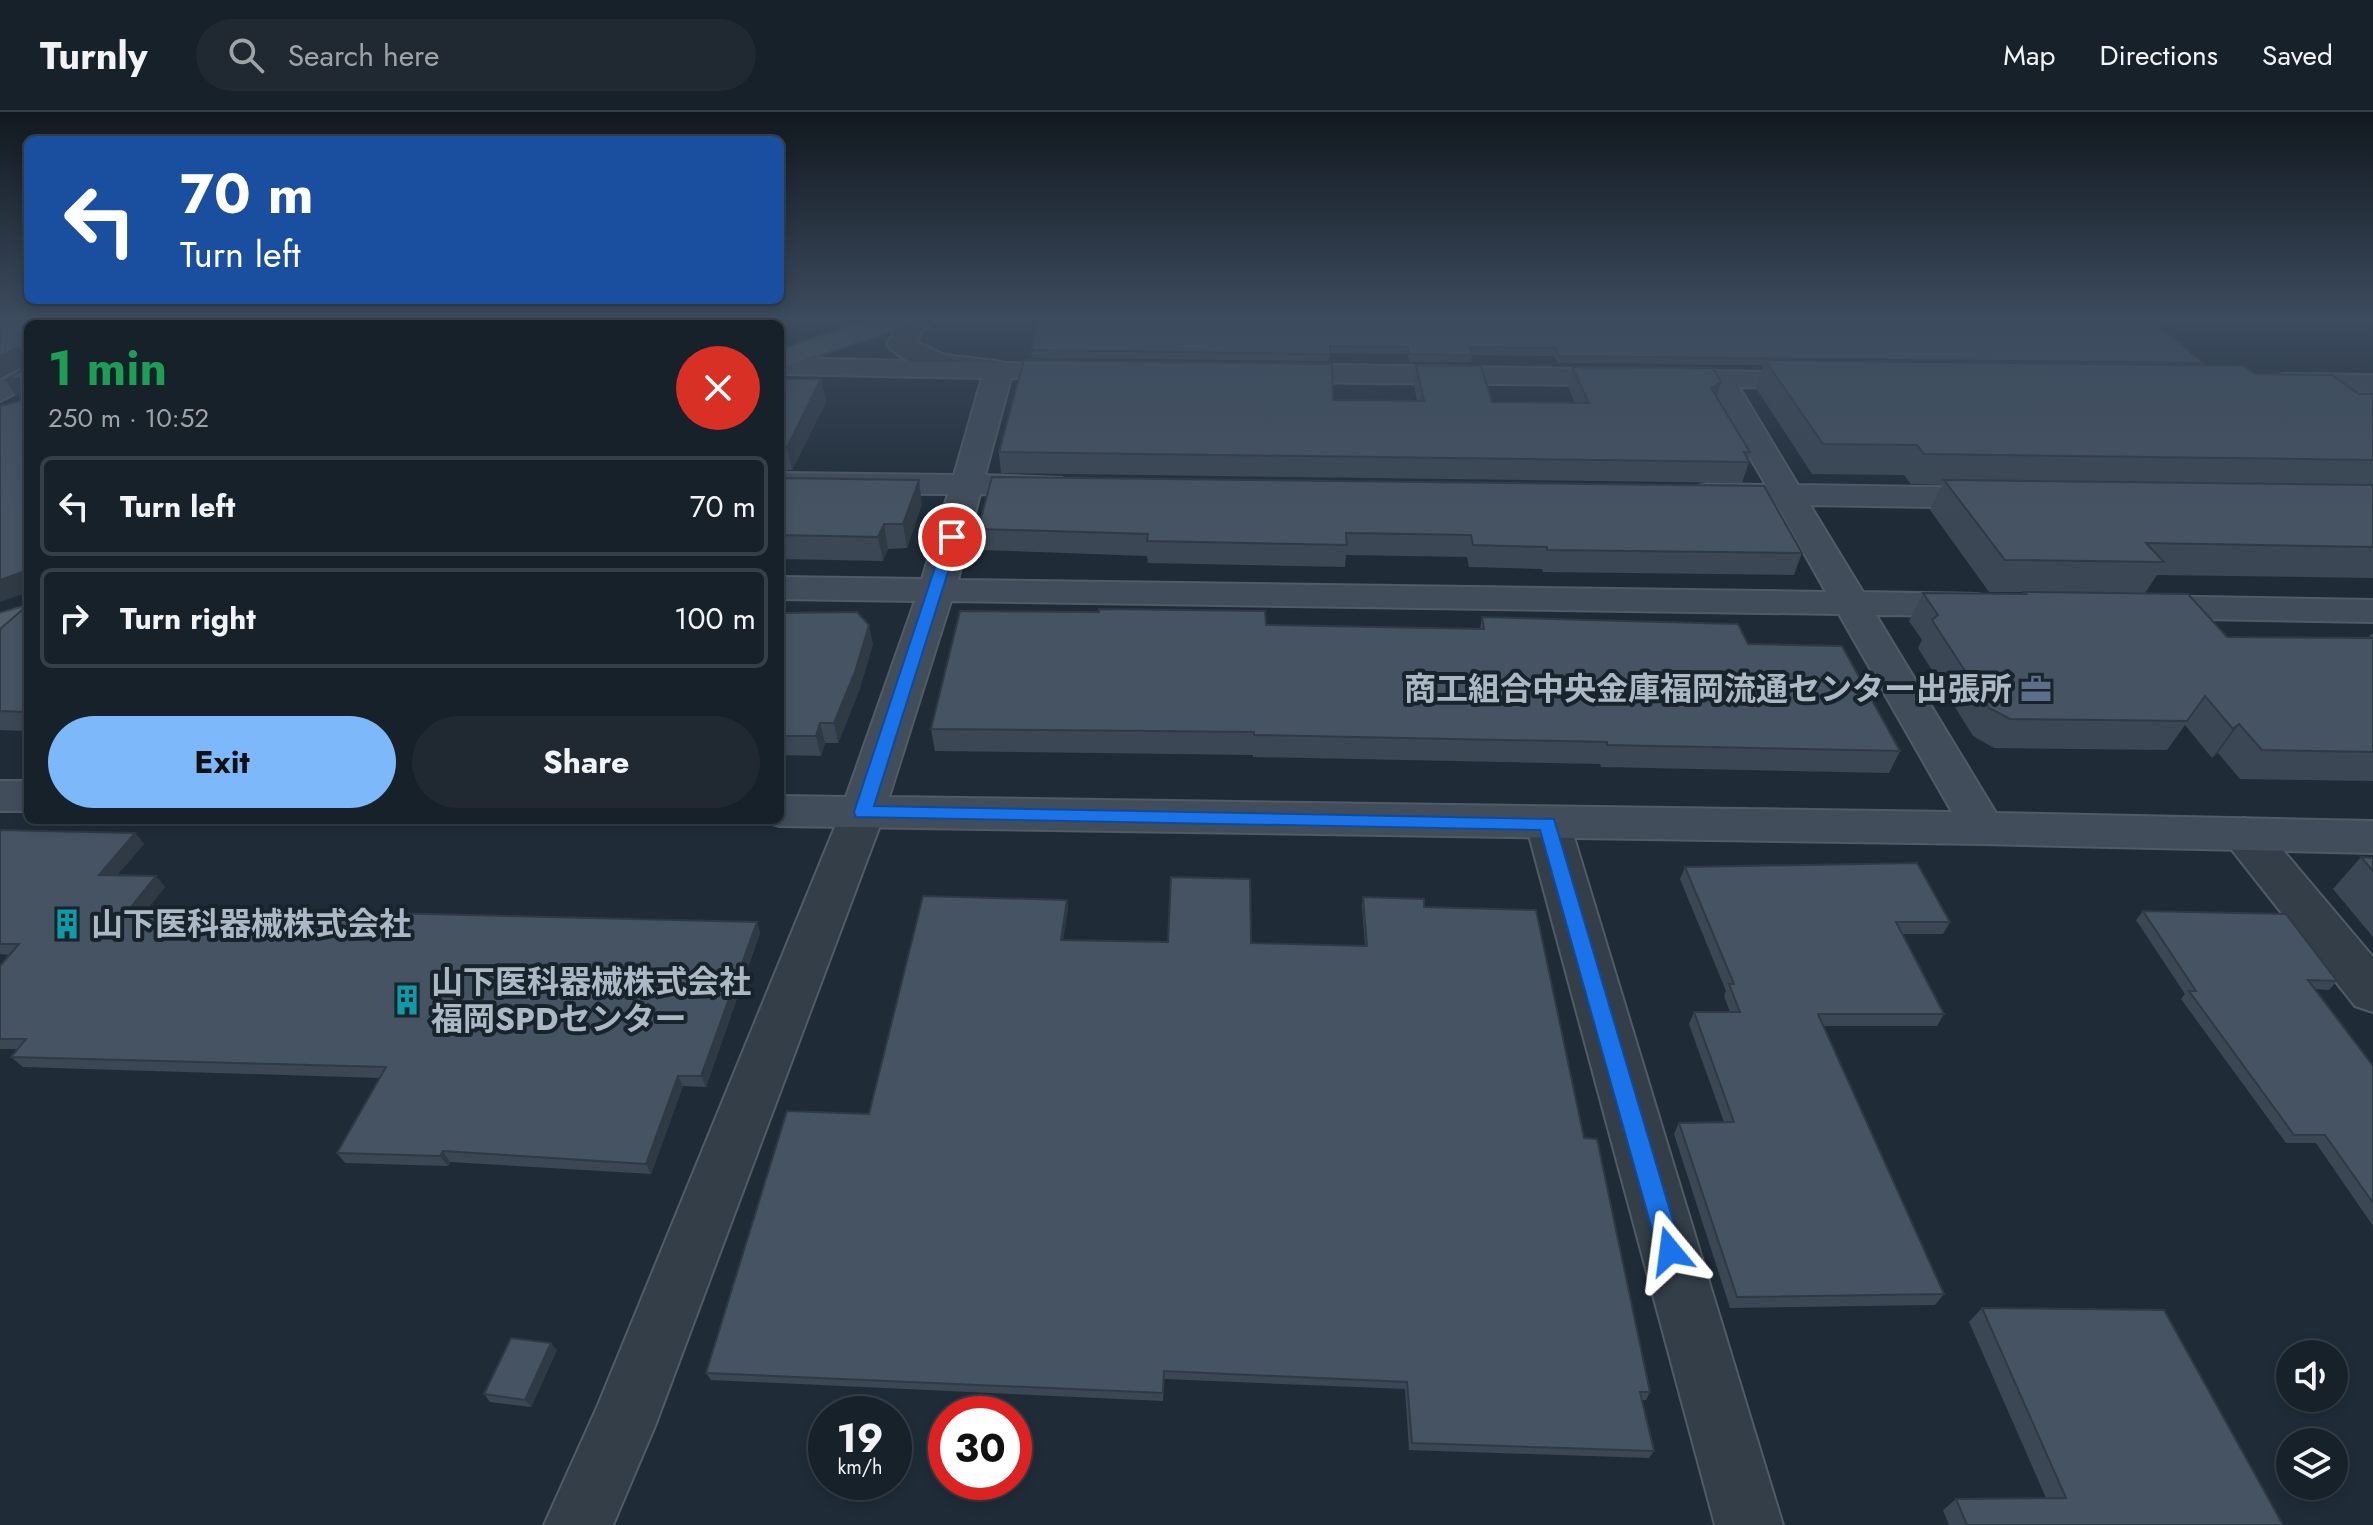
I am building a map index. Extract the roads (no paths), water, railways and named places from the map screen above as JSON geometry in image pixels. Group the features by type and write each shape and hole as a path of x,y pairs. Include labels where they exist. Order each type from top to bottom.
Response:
{"main road":[{"path":"0,627 24,618"}],"street":[{"path":"578,1525 622,1426 863,812 937,590 995,384"},
{"path":"1722,384 1983,828"},
{"path":"0,414 24,406"},
{"path":"784,483 1078,486"},
{"path":"1678,494 2025,499"},
{"path":"784,588 2008,605"},
{"path":"2103,606 2373,611"},
{"path":"0,796 24,796"},
{"path":"784,811 1983,828 2373,837"},
{"path":"1548,824 1749,1525"},
{"path":"2244,834 2373,992"}],"place":[{"name":"商工組合中央金庫福岡流通センター出張所","path":"2036,689"},
{"name":"山下医科器械株式会社","path":"67,924"},
{"name":"山下医科器械株式会社 福岡SPDセンター","path":"407,1000"}]}
